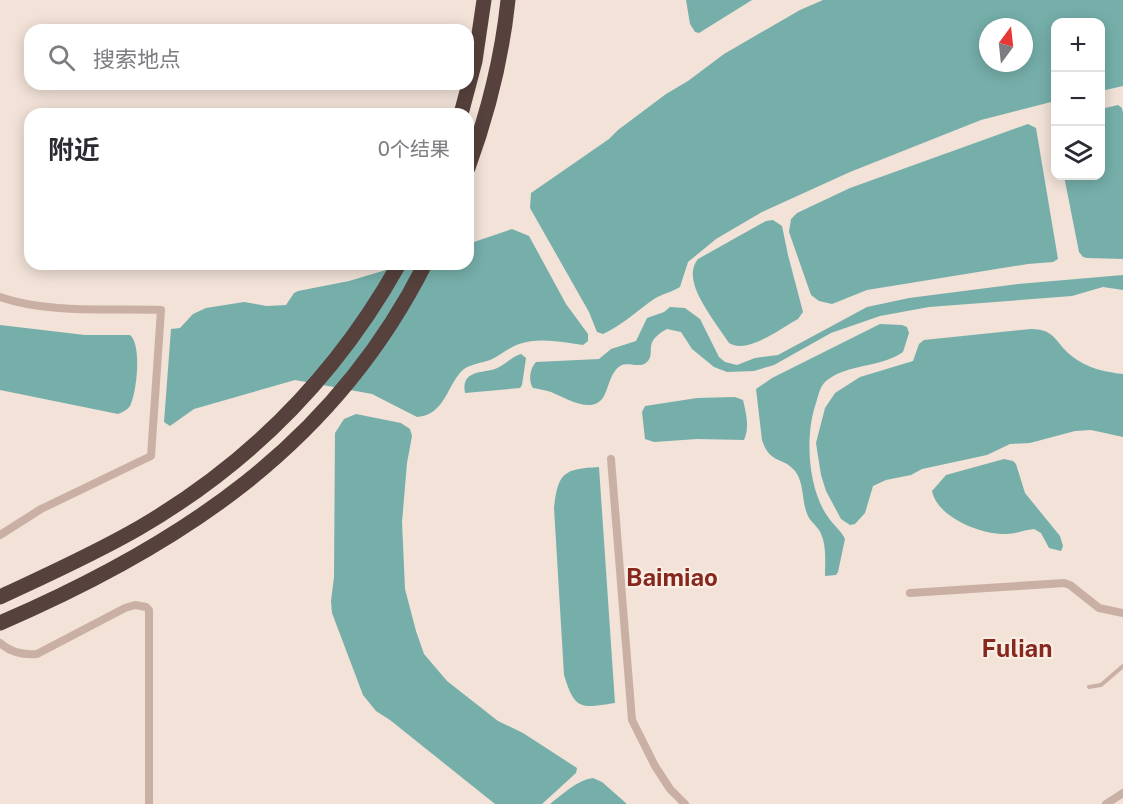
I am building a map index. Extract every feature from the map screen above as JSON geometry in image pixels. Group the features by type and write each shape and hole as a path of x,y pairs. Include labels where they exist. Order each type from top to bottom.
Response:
{"highway":[{"path":"474,65 484,0"},
{"path":"474,149 493,87 508,0"},
{"path":"463,108 467,90"},
{"path":"0,597 99,550 150,521 229,468 311,390 350,341 376,304 396,270"},
{"path":"0,623 110,571 153,547 243,486 299,436 369,356 396,316 422,270"}],"street":[{"path":"0,297 30,305 58,308 161,310 151,456 41,509 0,535"},
{"path":"611,459 632,720 655,766 670,789 685,804"},
{"path":"910,593 1064,583 1070,585 1099,608 1123,613"},
{"path":"0,643 22,654 37,654 125,608 135,605 146,607 149,610 149,804"},
{"path":"1106,804 1123,793"}],"lane":[{"path":"1089,687 1101,685 1123,666"}],"water":[{"path":"686,0 752,0 699,33 695,32 690,24"},
{"path":"823,0 1123,0 1123,86 1105,90 1105,18 1051,18 1051,102 981,120 850,172 762,212 716,239 688,262 680,287 654,299 603,334 597,332 589,312 530,208 531,193 724,54 800,10"},
{"path":"1118,105 1122,108 1123,113 1123,259 1087,258 1079,252 1065,180 1105,180 1105,108"},
{"path":"1028,124 1036,128 1058,259 1053,262 867,290 832,304 819,301 811,295 789,232 791,219 797,213 850,188"},
{"path":"773,220 782,226 803,312 798,319 764,339 745,346 736,346 729,343 702,302 694,285 695,263 698,259 766,221"},
{"path":"512,229 529,236 566,304 588,334 588,341 583,345 543,340 527,342 487,361 470,366 458,375 434,411 417,417 372,394 295,380 194,409 170,426 164,422 171,329 180,328 193,314 206,308 244,302 267,306 286,305 298,291 349,281 386,270 474,270 474,242"},
{"path":"1123,275 1123,290 1103,287 1072,296 929,307 880,316 831,333 774,365 754,371 727,372 714,367 692,349 681,332 667,329 654,339 647,362 641,365 620,366 612,375 605,394 600,401 594,404 580,404 551,392 533,388 530,378 536,362 599,359 611,349 636,341 647,318 664,312 670,307 685,308 700,319 719,357 725,362 737,365 755,358 778,355 867,307 909,298 1018,284"},
{"path":"880,324 907,327 909,333 903,352 885,361 844,371 826,381 820,389 812,419 809,448 812,478 821,506 845,539 838,572 836,575 825,576 823,541 819,530 808,516 798,476 790,466 769,453 762,440 756,389 772,378"},
{"path":"0,325 85,335 130,335 136,348 137,369 135,390 130,406 118,414 0,390"},
{"path":"1031,329 1051,334 1067,352 1090,367 1123,374 1123,437 1091,430 1075,431 1030,443 1010,444 987,455 922,469 911,475 886,480 873,486 865,513 855,524 850,525 841,519 826,491 816,443 825,408 835,393 860,377 913,361 919,344 924,340"},
{"path":"521,354 526,358 520,388 465,393 466,381 473,374 498,368"},
{"path":"735,397 743,400 747,425 744,440 697,439 654,442 645,439 642,412 645,406 697,398"},
{"path":"356,414 401,423 410,429 412,436 407,463 402,522 405,589 424,654 447,681 498,721 523,733 577,768 576,773 542,804 495,804 376,711 363,695 332,613 331,601 334,577 335,433 344,419"},
{"path":"1004,459 1016,464 1025,493 1060,536 1063,546 1061,551 1049,548 1041,533 1034,529 996,534 973,528 951,516 936,500 932,491 946,475"},
{"path":"599,467 615,703 587,706 576,701 564,675 554,508 558,487 565,475 578,469"},
{"path":"593,778 602,782 627,804 550,804 576,784"}],"district":[{"name":"Baimiao","path":"672,578"},
{"name":"Fulian","path":"1017,649"}]}
